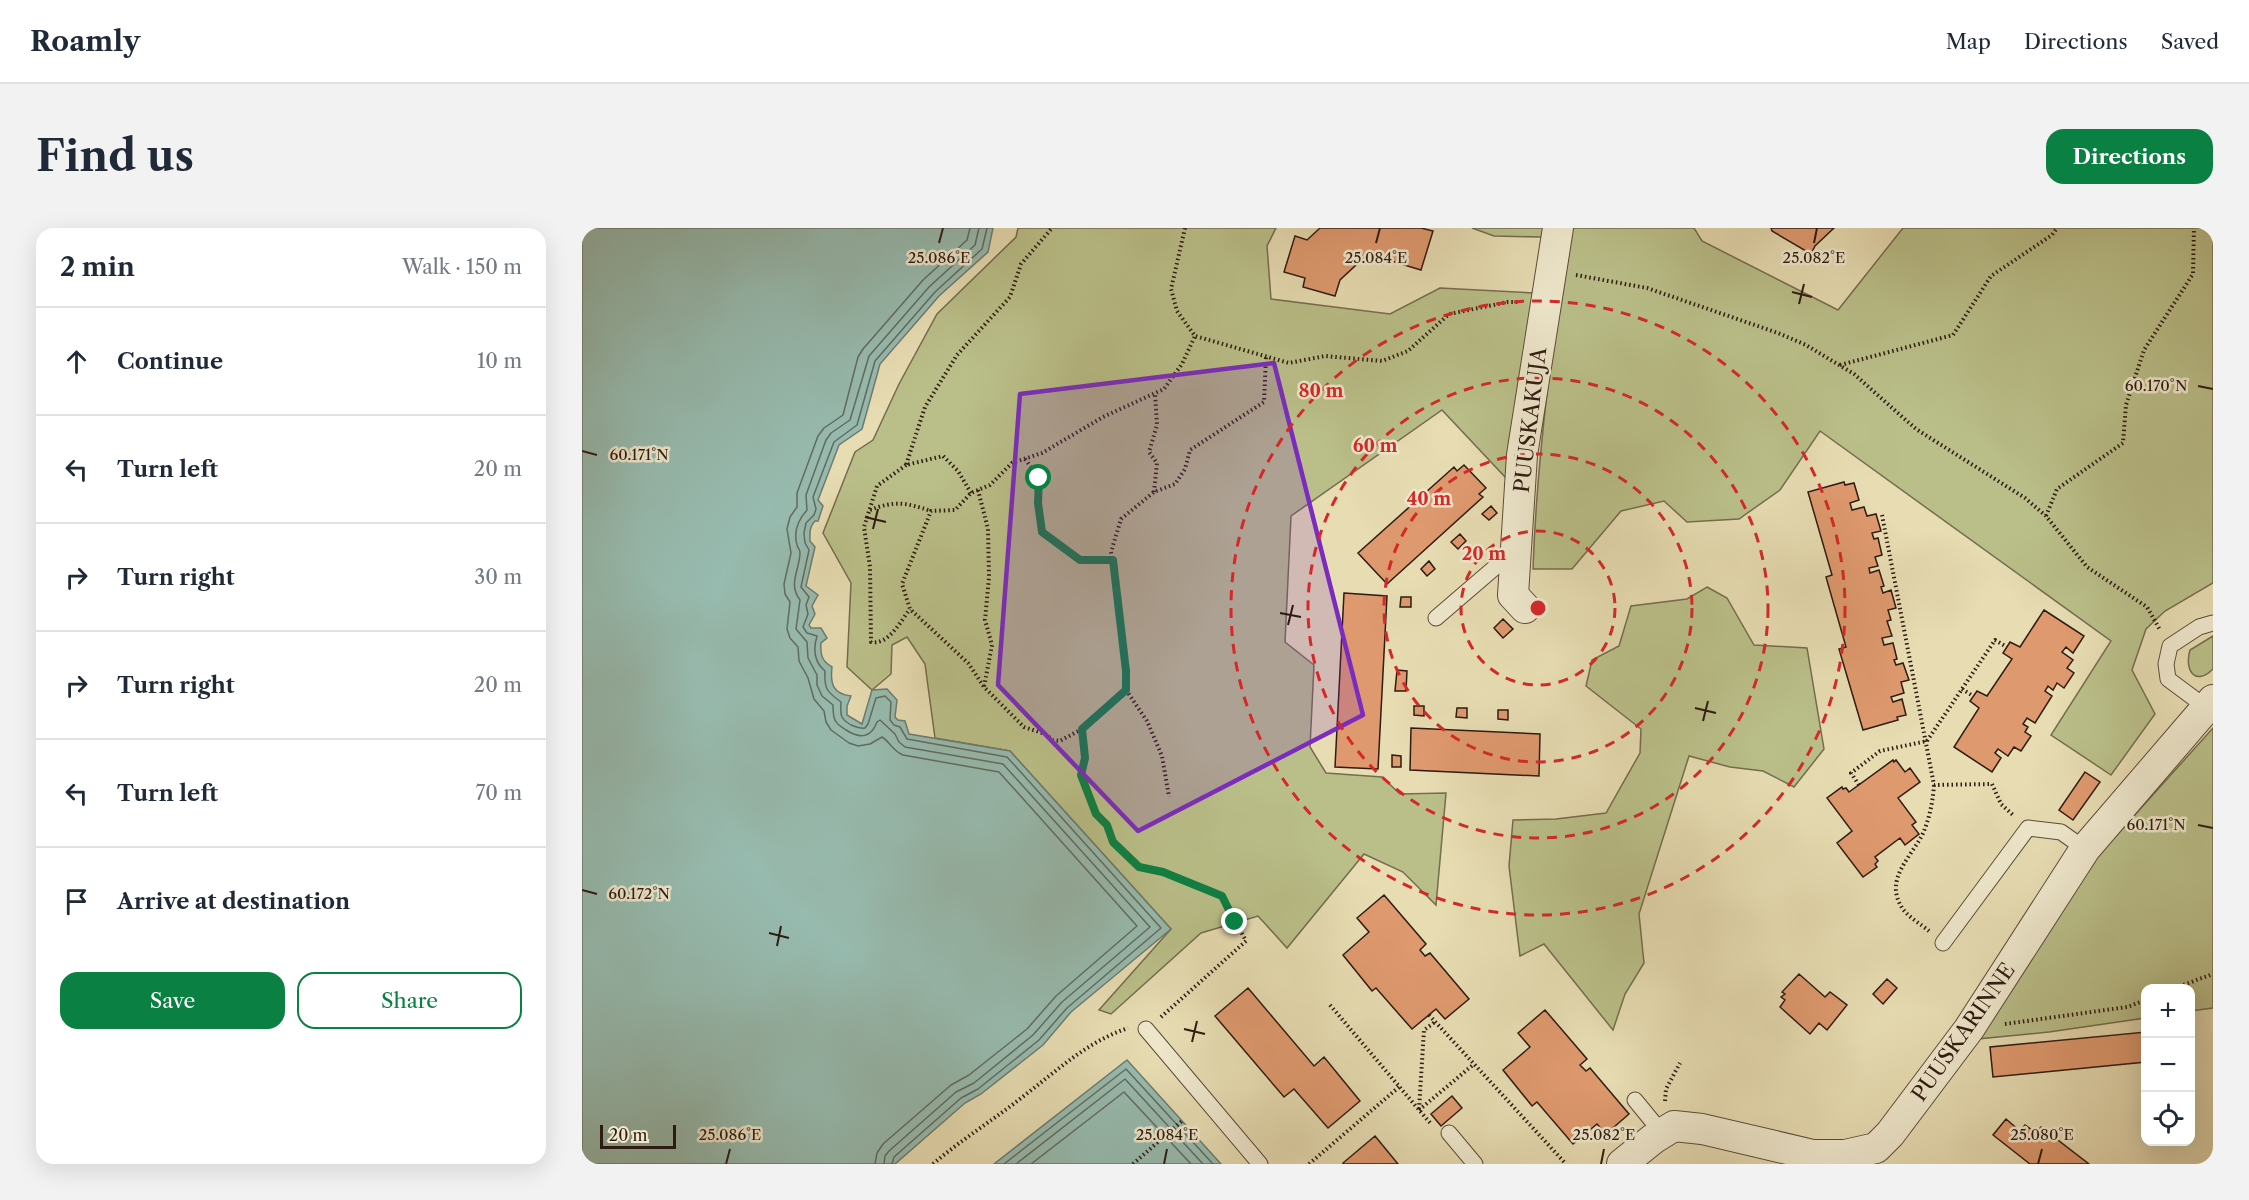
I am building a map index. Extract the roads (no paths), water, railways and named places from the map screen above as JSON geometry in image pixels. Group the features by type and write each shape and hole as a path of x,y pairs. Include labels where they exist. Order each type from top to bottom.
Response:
{"street":[{"name":"PUUSKAKUJA","path":"1525,608 1513,595 1522,455 1558,228"},
{"name":"PUUSKARINNE","path":"1665,1131 1674,1126 1702,1130 1813,1155 1872,1156 1969,1029 2085,849 2210,704"},
{"path":"1622,1164 1665,1131"}],"lane":[{"path":"1436,618 1516,549"},
{"path":"2210,704 2168,679 2166,664 2170,646 2199,627 2213,623"},
{"path":"1943,943 2028,828 2061,832 2085,849"},
{"path":"1146,1029 1260,1164"},
{"path":"1635,1100 1665,1131"},
{"path":"1449,1133 1475,1164"}],"water":[{"path":"582,228 993,228 988,252 939,296 880,364 862,429 839,445 818,500 823,506 818,521 813,523 810,530 810,541 815,547 806,586 818,595 812,606 815,614 809,625 811,628 821,628 827,638 821,643 821,654 832,667 834,687 840,693 851,696 847,706 847,715 862,724 872,690 887,689 897,700 895,717 905,721 909,734 1010,751 1171,929 1071,1012 1043,1045 981,1094 965,1103 895,1164 582,1164"},
{"path":"1127,1060 1221,1164 994,1164"}]}
